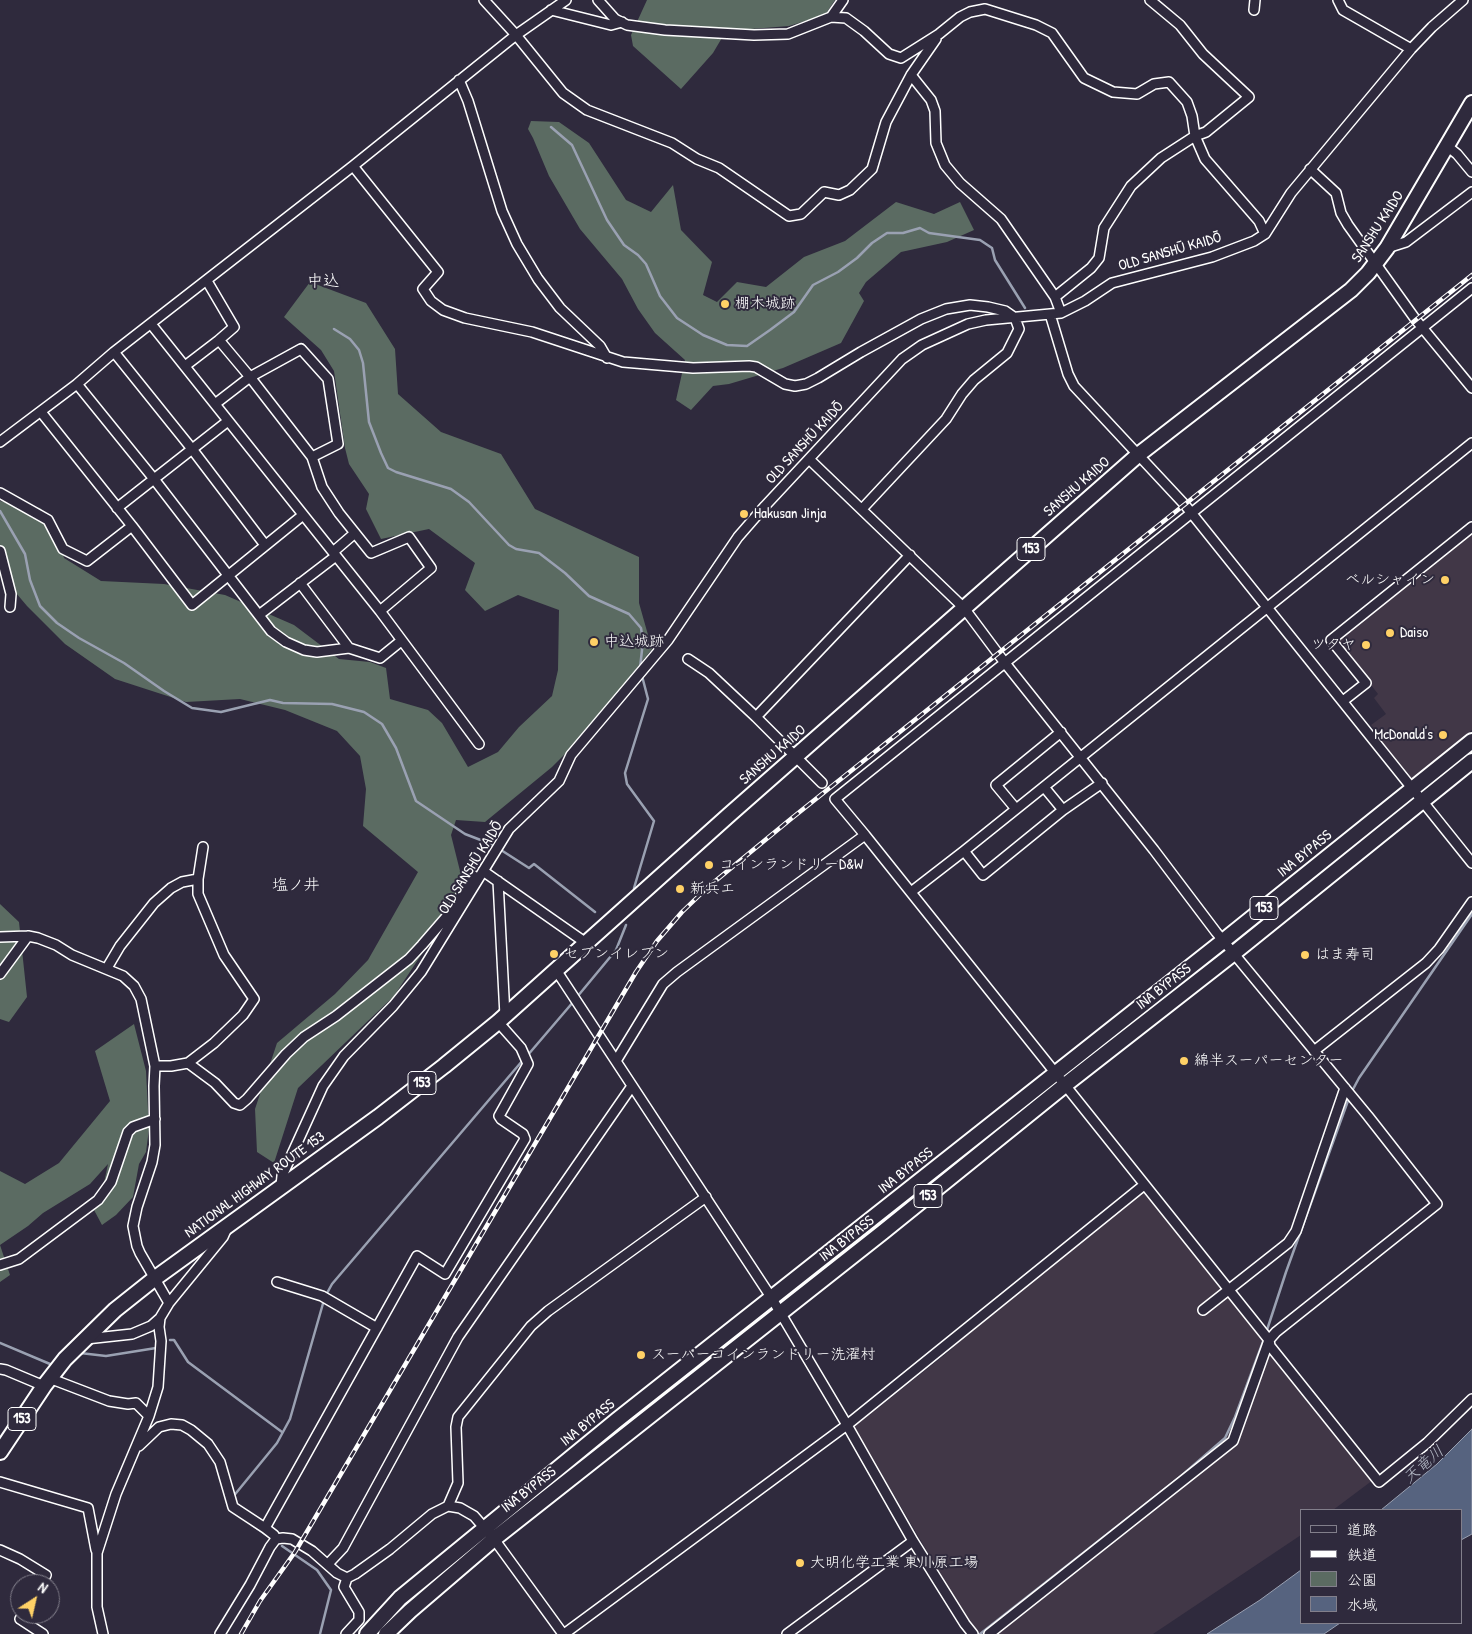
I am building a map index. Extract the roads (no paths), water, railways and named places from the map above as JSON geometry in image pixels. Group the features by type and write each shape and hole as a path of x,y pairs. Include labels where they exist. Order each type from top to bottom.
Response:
{"highway":[{"name":"SANSHU KAIDO","path":"556,970 1138,455 1351,290 1377,263 1387,248 1472,103"},
{"name":"INA BYPASS","path":"386,1634 489,1534 617,1420 1223,941 1472,741"},
{"name":"INA BYPASS","path":"366,1634 400,1598 489,1534 781,1312 1065,1085 1234,953 1472,761"},
{"name":"NATIONAL HIGHWAY ROUTE 153","path":"0,1452 47,1382 83,1339 115,1310 154,1279 378,1117 502,1019 556,970"}],"street":[{"path":"484,0 563,92 586,110 672,143 697,159 719,168 789,216 801,214 824,192 839,195 850,190 872,169 886,122 911,75 939,34"},
{"path":"0,442 77,384 114,352 353,166 516,35 566,0"},
{"path":"598,0 615,19 627,24 665,30 754,35 788,34 830,17 846,18 864,31 889,54 901,58 970,12 985,9 1036,25 1052,32 1084,78 1114,92 1137,94 1154,84 1169,82 1187,102 1192,116 1195,136 1205,160 1259,221 1265,234"},
{"path":"830,17 843,0"},
{"path":"1055,297 1091,268 1099,258 1104,228 1131,186 1161,158 1195,136 1206,132 1249,97 1203,54 1180,25 1150,0"},
{"path":"1254,10 1255,0"},
{"path":"1338,0 1343,10 1411,49"},
{"path":"1265,234 1291,193 1411,49 1432,26 1463,0"},
{"path":"551,10 611,26 622,22"},
{"path":"911,75 931,100 935,112 936,143 945,165 960,183 1001,218 1055,297 1061,312"},
{"path":"459,80 468,101 502,211 517,244 538,279 560,308 600,346 607,358"},
{"path":"1447,146 1457,154 1472,172"},
{"path":"353,166 438,272 423,289 431,301 443,310 465,318 532,332 623,362 693,368 749,366 756,367 785,384 795,386 806,384 818,378 869,347 921,319 946,309 970,305 988,307 1005,311 1015,318 1019,329 1007,353 974,380 962,394 946,420 862,509"},
{"path":"1310,169 1336,193 1341,213 1348,226 1377,263 1422,328 1472,388"},
{"path":"1387,248 1406,242 1472,192"},
{"name":"OLD SANSHŪ KAIDŌ","path":"281,1186 282,1176 323,1086 344,1056 393,1006 421,972 509,829 559,781 571,755 668,640 735,541 765,506 902,359 922,345 968,324 986,320 1061,312 1085,301 1112,283 1212,257 1254,241 1265,234"},
{"path":"184,366 234,327 207,281"},
{"path":"1472,288 835,798 1261,1331 1270,1346 1379,1482 1427,1444 1472,1399"},
{"path":"1050,314 1068,374 1074,386 1192,513 1472,863"},
{"path":"151,324 380,612 479,744"},
{"path":"219,340 250,376 312,457 322,487 339,513 372,553 409,537 431,568 380,612"},
{"path":"215,404 250,376 302,349 328,379 338,444 312,457"},
{"path":"114,352 266,545"},
{"path":"77,384 154,479 271,631 286,642 304,650 317,652 349,648 380,658 401,641"},
{"path":"41,412 192,605 303,515"},
{"path":"117,508 228,421"},
{"path":"910,892 964,852 1472,443"},
{"path":"810,458 964,608 1223,941 1346,1089 1437,1204 1268,1340 1233,1441 989,1634"},
{"path":"0,492 48,520 63,549 87,561 132,526"},
{"path":"1343,701 1366,683 1331,640 1472,527"},
{"path":"259,615 334,554 355,533"},
{"path":"0,551 11,594 10,607"},
{"path":"756,717 910,555"},
{"path":"300,583 349,648"},
{"path":"688,659 709,673 822,783"},
{"path":"1016,809 996,785 1061,732"},
{"path":"964,852 983,875 1063,810 1102,783"},
{"path":"1044,787 1063,810"},
{"path":"616,1061 664,984 685,966 865,835"},
{"path":"155,1066 188,1063 243,1015 254,1000 224,955 198,894 198,879 203,847"},
{"path":"188,1063 215,1083 234,1103 240,1105 304,1037 336,1016 409,959 448,915 472,878 483,871 586,942"},
{"path":"106,968 120,946 154,904 171,888 182,882 198,879"},
{"path":"265,1528 417,1256 445,1274 525,1139 523,1134 499,1116 527,1068 526,1056 502,1019 498,881"},
{"path":"1314,1052 1426,963 1448,938 1472,902"},
{"path":"0,974 28,936"},
{"path":"0,937 28,936 56,944 72,955 124,976 134,986 141,999 155,1066 155,1145 152,1162 137,1207 134,1226 137,1246 169,1303"},
{"path":"556,970 781,1312 913,1541 973,1634"},
{"path":"328,1564 343,1548 458,1338 632,1086"},
{"path":"1203,1310 1288,1243 1296,1231 1346,1089"},
{"path":"0,1265 18,1259 98,1200 111,1182 128,1132 133,1127 155,1119"},
{"path":"448,1506 469,1512 489,1534 564,1634 847,1425 1144,1185"},
{"path":"346,1634 359,1620 359,1612 344,1587 347,1578 390,1549 432,1514 448,1506 458,1483 456,1427 458,1417 531,1326 706,1197"},
{"path":"83,1339 132,1334 142,1331 160,1318 169,1303 223,1237 228,1225"},
{"path":"277,1282 325,1298 377,1328"},
{"path":"97,1553 116,1494 149,1416 158,1387 161,1341 160,1318"},
{"path":"0,1369 109,1401 128,1404 136,1403 149,1416"},
{"path":"136,1449 159,1427 171,1424 182,1425 208,1444 220,1462 233,1506 265,1528 276,1539"},
{"path":"0,1482 88,1508 97,1553 97,1607 103,1634"},
{"path":"276,1539 292,1539 312,1551 337,1573 347,1578"},
{"path":"220,1634 276,1539"},
{"path":"787,1634 913,1541"},
{"path":"0,1550 20,1559 44,1574"},
{"path":"27,1624 43,1634"}],"water":[{"path":"1472,1429 1472,1534 1462,1539 1462,1509 1382,1509 1437,1464"},
{"path":"1300,1571 1300,1624 1339,1624 1324,1634 1207,1634 1260,1600"}],"waterway":[{"path":"551,127 572,145 607,220 624,245 638,255 646,264 660,296 677,318 703,335 727,345 747,346 770,330 794,312 813,285 838,272 857,258 872,243 887,233 903,233 920,228 929,233 980,240 992,248 995,260 1025,308"},
{"path":"334,329 350,339 359,350 363,363 369,422 388,468 451,489 469,502 509,545 516,549 539,553 565,573 589,596 629,614 641,628 643,641 640,668"},
{"path":"0,511 25,554 30,580 40,606 57,623 79,638 124,663 192,708 221,712 270,700 283,703 332,704 364,712 382,724 396,748 416,801 465,834 491,844"},
{"path":"634,888 654,821 627,784 625,773 648,699 642,676"},
{"path":"501,850 529,868 534,864 595,912"},
{"path":"1351,1093 1359,1078 1472,914"},
{"path":"577,997 616,950 626,925"},
{"path":"527,1056 574,1001"},
{"path":"326,1295 332,1284 523,1060"},
{"path":"1266,1333 1349,1098"},
{"path":"232,1498 277,1443 290,1419 324,1300"},
{"path":"980,1634 1180,1477 1225,1438 1235,1417 1264,1339"},
{"path":"170,1340 174,1340 188,1362 282,1432"},
{"path":"0,1343 50,1364"},
{"path":"80,1353 106,1356 156,1348"},
{"path":"252,1525 268,1536"},
{"path":"282,1546 317,1570 331,1590 320,1634"}],"railway":[{"path":"241,1634 260,1601 295,1552 636,972 657,941 682,912 708,887 792,818 1472,275"}],"place":[{"name":"棚木城跡","path":"725,304"},
{"name":"Hakusan Jinja","path":"744,514"},
{"name":"ベルシャイン","path":"1445,580"},
{"name":"Daiso","path":"1390,633"},
{"name":"中込城跡","path":"594,642"},
{"name":"ツタヤ","path":"1366,645"},
{"name":"McDonald's","path":"1443,735"},
{"name":"コインランドリーD&W","path":"709,865"},
{"name":"新兵エ","path":"680,889"},
{"name":"セブンイレブン","path":"554,954"},
{"name":"はま寿司","path":"1305,955"},
{"name":"綿半スーパーセンター","path":"1184,1061"},
{"name":"スーパーコインランドリー洗濯村","path":"641,1355"},
{"name":"大明化学工業 東川原工場","path":"800,1563"}],"district":[{"name":"中込","path":"323,282"},
{"name":"塩ノ井","path":"296,886"}],"water label":[{"name":"天竜川","path":"1424,1465"}]}
